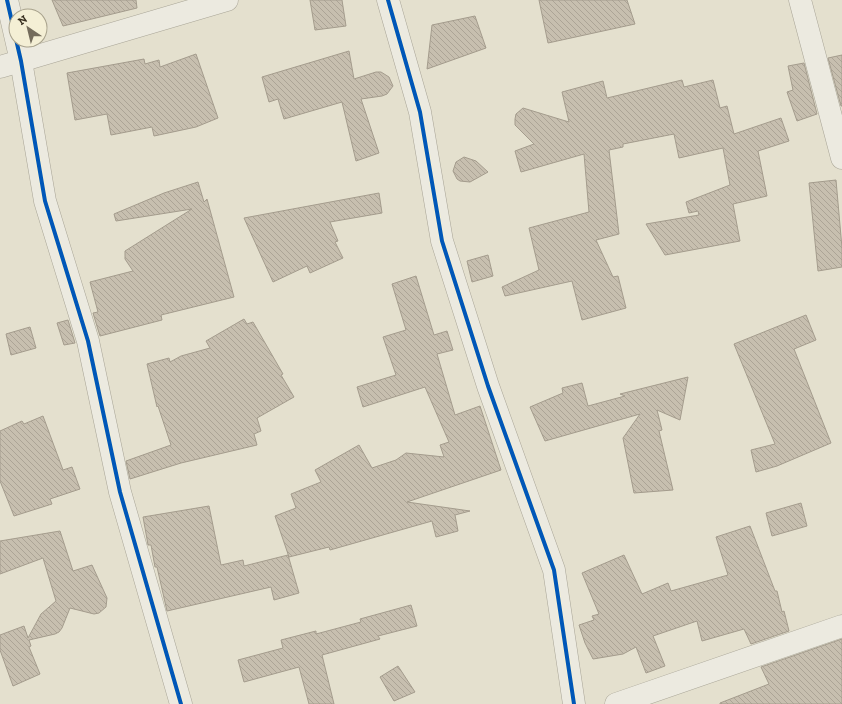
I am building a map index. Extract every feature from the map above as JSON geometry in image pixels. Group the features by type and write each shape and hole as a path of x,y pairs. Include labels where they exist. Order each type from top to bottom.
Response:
{"street":[{"path":"6,0 21,61 45,201 88,341 120,492 181,704"},
{"path":"0,67 227,0"},
{"path":"388,0 420,112 442,241 488,386 554,570 574,704"},
{"path":"800,0 842,158"},
{"path":"616,704 842,626"}],"building":[{"path":"52,0 136,0 137,8 63,26"},
{"path":"310,0 342,0 346,26 315,30"},
{"path":"539,0 627,0 635,24 548,43"},
{"path":"475,16 486,48 427,69 432,25"},
{"path":"349,51 354,79 376,72 381,72 389,77 393,86 387,94 361,99 379,153 356,161 342,102 284,119 278,99 269,102 262,77"},
{"path":"196,54 218,118 196,127 154,136 152,127 111,135 107,114 75,120 67,73 144,59 145,64 159,60 160,67"},
{"path":"842,55 842,106 841,106 828,58"},
{"path":"804,63 817,114 797,121 787,92 793,90 788,66"},
{"path":"682,80 684,87 713,80 720,108 727,106 734,134 781,118 789,141 758,151 767,196 733,204 740,241 665,255 646,224 699,215 698,211 689,213 686,202 730,185 723,148 679,158 674,134 623,144 623,147 609,150 619,234 596,240 613,277 618,276 626,308 582,320 572,281 505,296 502,287 539,270 529,228 589,212 584,154 521,172 515,151 534,144 515,125 516,114 523,108 569,122 562,92 603,81 607,98"},
{"path":"464,157 476,161 488,172 470,182 460,181 457,179 453,171 456,162"},
{"path":"836,180 842,248 842,267 818,271 809,183"},
{"path":"198,182 204,202 207,199 234,297 161,315 162,320 100,336 93,313 98,312 90,282 133,271 125,259 125,251 192,209 116,221 114,214 164,193"},
{"path":"379,193 382,213 330,222 338,241 335,242 343,258 310,273 307,266 273,282 244,218"},
{"path":"488,255 493,276 472,282 467,261"},
{"path":"416,276 434,335 447,331 453,350 437,354 455,415 480,406 501,470 407,502 470,511 455,515 458,531 436,537 432,521 330,550 329,547 289,557 275,516 296,508 291,494 321,482 315,470 359,445 372,468 396,460 406,453 444,457 440,445 449,442 425,387 363,407 357,387 396,375 383,337 406,330 392,284"},
{"path":"806,315 816,340 794,349 831,443 777,466 756,472 751,450 775,444 734,344"},
{"path":"244,319 247,324 253,322 283,374 281,375 294,397 257,418 261,431 254,434 257,445 181,463 130,479 126,461 171,445 158,406 157,407 147,364 169,358 170,362 181,356 210,348 206,341"},
{"path":"68,320 75,343 64,345 57,323"},
{"path":"30,327 36,348 11,355 6,334"},
{"path":"688,377 680,420 657,410 662,430 659,431 673,490 634,493 623,438 640,414 545,441 530,407 563,393 562,388 582,383 588,406 625,396 620,394"},
{"path":"43,416 63,470 72,467 80,489 50,499 52,504 14,516 0,481 0,431 22,421 24,424"},
{"path":"801,503 807,526 772,536 766,513"},
{"path":"209,506 221,565 243,560 244,566 288,555 299,593 274,600 271,587 167,611 157,567 155,567 151,545 148,545 143,517"},
{"path":"750,526 775,591 777,591 782,612 784,611 789,631 751,644 744,629 702,641 697,621 653,636 665,666 646,673 636,647 623,654 593,659 585,643 579,625 594,620 592,616 599,614 582,573 624,555 642,594 668,583 671,591 728,575 716,537"},
{"path":"60,531 73,571 92,565 107,598 106,607 99,613 94,614 70,608 59,632 29,640 31,646 29,647 40,674 13,686 0,650 0,635 24,626 28,638 41,614 56,601 43,558 0,574 0,541"},
{"path":"411,605 417,626 378,636 380,639 322,655 334,704 309,704 299,667 244,682 238,660 283,648 281,640 316,631 316,634 361,622 360,619"},
{"path":"842,639 842,704 720,704 769,684 761,667"},
{"path":"398,666 415,692 394,701 380,677"}],"cycle path":[{"path":"7,0 21,61 45,201 88,341 120,492 181,704"},
{"path":"388,0 420,112 442,241 488,386 554,570 574,704"}]}
